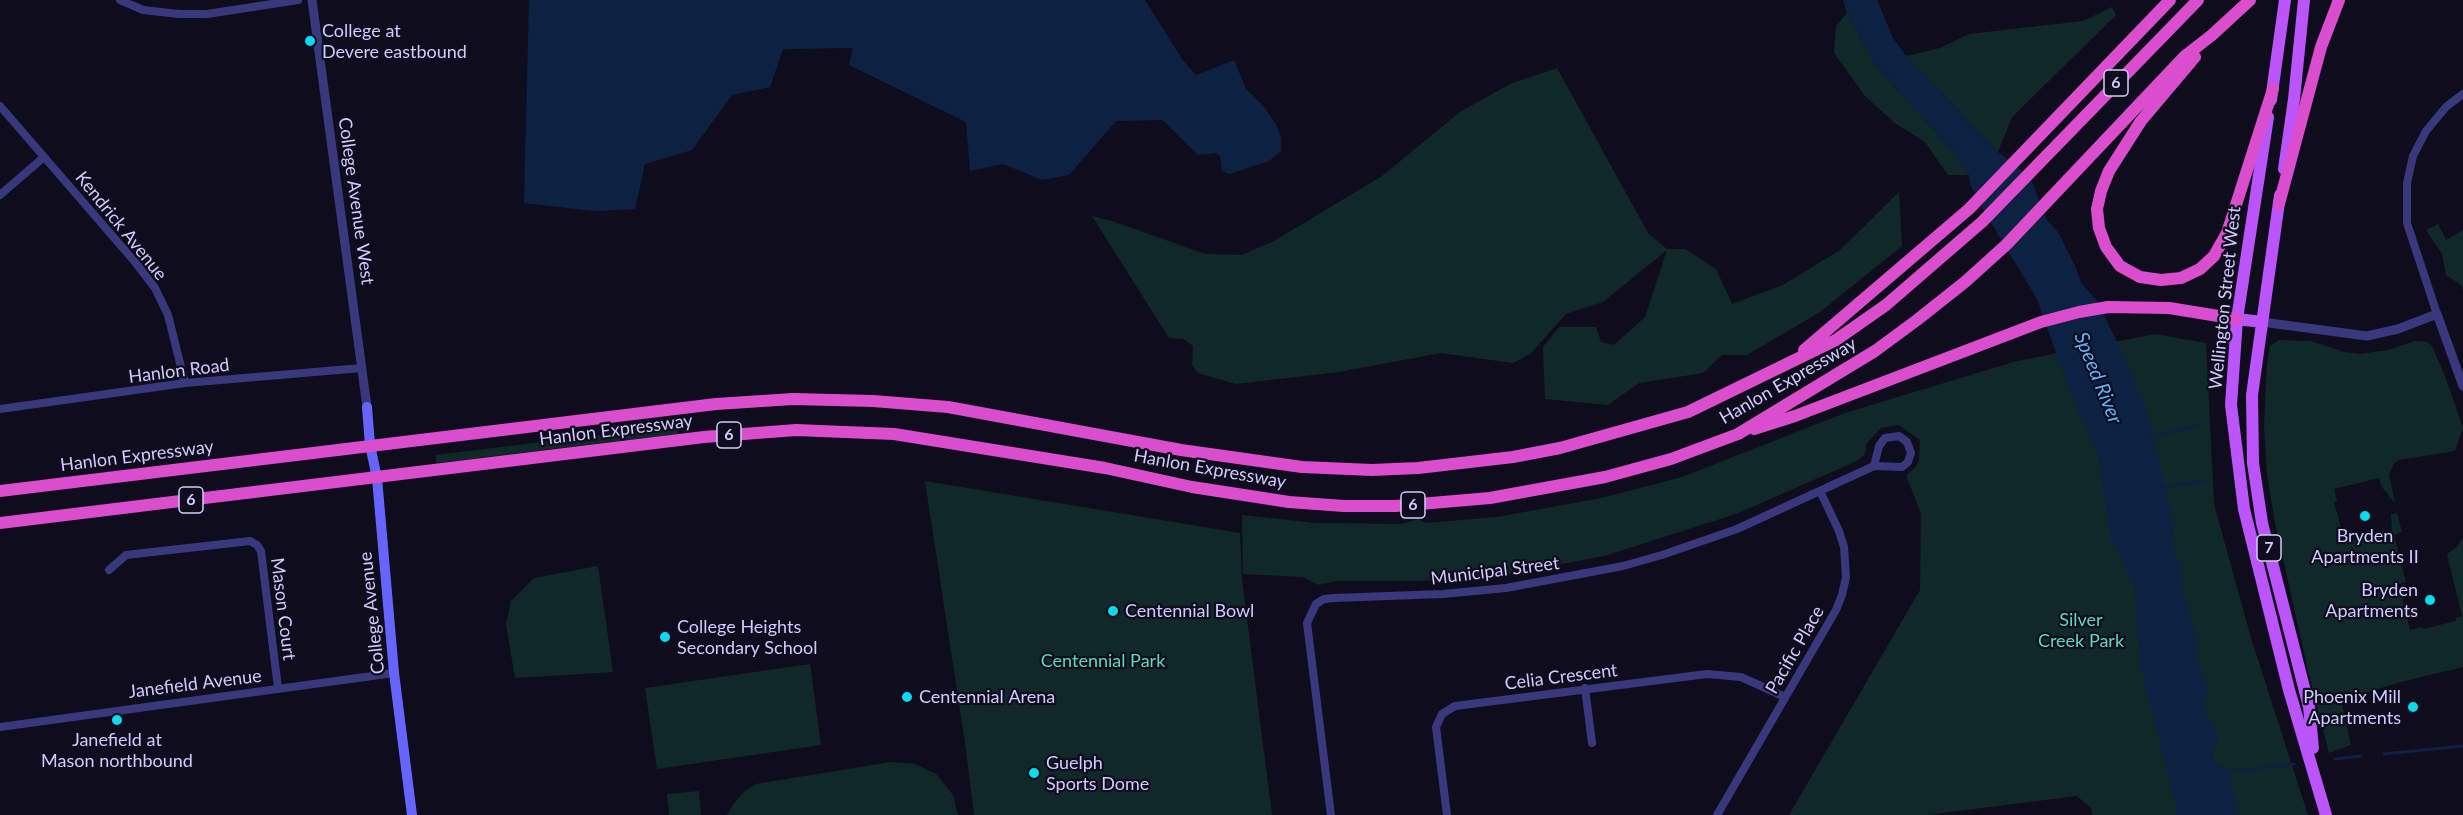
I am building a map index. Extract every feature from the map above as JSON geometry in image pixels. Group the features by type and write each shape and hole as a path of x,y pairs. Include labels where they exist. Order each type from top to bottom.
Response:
{"highway":[{"path":"1789,362 1969,209 2170,0"},
{"name":"Hanlon Expressway","path":"0,491 716,404 793,399 873,401 948,407 1181,450 1302,467 1372,470 1418,468 1513,457 1560,448 1688,412 1836,340 1886,305 1947,255 2036,169 2198,0"},
{"name":"Hanlon Expressway","path":"0,524 727,435 796,430 894,434 1003,450 1105,468 1192,487 1289,502 1396,506 1490,498 1605,477 1671,459 1738,434 1875,351 1965,282 2006,244 2185,56 2250,0"},
{"path":"2279,204 2321,47 2339,0"},
{"path":"2212,35 2141,121 2109,171 2101,191 2097,209 2099,228 2106,247 2120,266 2140,277 2161,280 2181,278 2200,269 2214,256 2227,233 2272,89"},
{"path":"1738,434 1795,416 2041,322 2079,312 2128,306 2169,308 2237,319"}],"main road":[{"name":"Wellington Street West","path":"2285,0 2237,319 2231,405 2244,509 2289,690 2326,815"},
{"name":"Wellington Street West","path":"2304,1 2294,99 2252,395 2253,463 2262,523 2309,707 2315,772"},
{"path":"2237,319 2262,322"},
{"name":"College Avenue","path":"367,407 370,445 377,478 394,672 412,815"}],"street":[{"path":"120,0 143,10 179,14 207,14 298,0"},
{"name":"College Avenue West","path":"312,0 367,407"},
{"path":"2463,94 2446,107 2426,131 2413,156 2405,203 2408,223 2463,386"},
{"name":"Kendrick Avenue","path":"0,106 155,288 168,315 185,383"},
{"path":"0,195 44,157"},
{"path":"2262,322 2367,336 2387,332 2437,314"},
{"name":"Hanlon Road","path":"0,409 185,383 362,368"},
{"name":"Municipal Street","path":"1331,815 1307,623 1316,604 1324,599 1337,597 1443,594 1506,588 1617,567 1662,555 1735,529 1874,466 1898,468 1905,464 1911,453 1907,442 1899,436 1885,438 1879,446 1874,466"},
{"name":"Pacific Place","path":"1717,815 1834,613 1844,586 1846,563 1843,542 1820,491"},
{"name":"Mason Court","path":"109,570 126,555 250,541 257,545 261,550 278,688"},
{"name":"Janefield Avenue","path":"0,727 394,672"},
{"name":"Celia Crescent","path":"1447,815 1436,727 1442,714 1455,706 1585,688 1720,674 1751,680 1785,697"},
{"path":"1585,688 1592,743"}],"green space":[{"path":"2112,7 2116,15 2012,117 1998,152 1906,56 1940,48 1969,34 2083,21"},
{"path":"1847,13 1875,65 1952,150 1969,175 1948,175 1925,142 1896,124 1865,96 1834,53 1836,26"},
{"path":"1557,68 1648,233 1667,249 1685,249 1716,269 1732,304 1783,285 1840,250 1899,192 1902,246 1820,312 1747,355 1722,355 1703,373 1639,383 1608,405 1545,399 1543,347 1559,327 1596,327 1601,342 1614,345 1645,317 1667,250 1603,302 1566,314 1530,354 1513,363 1441,353 1339,372 1236,384 1198,373 1192,365 1193,346 1184,339 1169,338 1092,216 1205,254 1242,255 1274,241 1382,176 1460,112 1510,84"},
{"path":"2438,224 2446,240 2463,230 2463,291 2461,285 2446,275 2442,254 2426,230"},
{"name":"Silver Creek Park","path":"2155,334 2206,343 2214,504 2251,638 2308,815 2092,815 2091,808 2077,796 1926,815 1789,815 1920,590 1921,514 1906,475 1915,468 1919,460 1920,440 1899,425 1881,428 1867,443 1865,454 1857,461 1736,514 1604,556 1509,574 1421,581 1335,581 1319,585 1303,577 1243,574 1242,515 1315,523 1402,524 1418,519 1426,523 1497,517 1601,498 1682,477 1845,413 2013,362"},
{"path":"2279,340 2310,341 2345,352 2360,354 2388,350 2415,341 2427,342 2432,346 2445,376 2463,428 2455,451 2399,460 2394,463 2389,475 2395,503 2381,486 2379,478 2334,489 2337,501 2334,502 2347,542 2392,531 2391,514 2397,513 2402,532 2394,535 2406,582 2399,584 2410,630 2456,621 2456,618 2462,616 2447,554 2457,547 2463,537 2463,667 2341,700 2351,745 2329,753 2274,518 2267,473 2264,427 2267,364 2270,346"},
{"path":"678,420 678,434 436,463 436,455 616,433"},
{"name":"Centennial Park","path":"925,481 1240,533 1242,579 1272,815 974,815"},
{"path":"598,566 613,672 515,678 506,624 511,601 534,578"},
{"path":"810,664 821,745 657,769 645,688"},
{"path":"891,762 915,764 936,774 953,795 958,815 727,815 745,791 756,784"},
{"path":"699,791 701,815 669,815 667,794"}],"water":[{"path":"529,0 1145,0 1182,59 1196,75 1234,60 1246,89 1264,107 1276,124 1281,138 1281,151 1269,161 1229,174 1222,171 1220,156 1216,153 1198,155 1163,120 1116,121 1069,175 1042,180 1003,164 970,171 966,122 849,65 853,48 783,49 770,87 732,95 692,150 645,164 635,209 594,211 524,203"},
{"name":"Speed River","path":"1843,0 1877,0 1893,38 1906,56 1998,152 2030,177 2047,220 2058,232 2081,283 2098,302 2148,414 2174,528 2172,543 2179,561 2185,599 2197,639 2195,646 2198,661 2209,695 2203,707 2217,732 2218,743 2213,753 2214,761 2229,772 2238,815 2178,815 2140,664 2134,586 2111,536 2097,452 2071,395 2037,299 1981,206 1970,184 1969,175 1952,150 1875,65 1847,13"}],"waterway":[{"path":"2151,436 2200,426"},
{"path":"2161,488 2206,480"},
{"path":"2384,754 2463,746"},
{"path":"2335,759 2361,756"},
{"path":"2227,772 2294,764"}],"place":[{"name":"College at Devere eastbound","path":"310,41"},
{"name":"Bryden Apartments II","path":"2365,516"},
{"name":"Bryden Apartments","path":"2430,600"},
{"name":"Centennial Bowl","path":"1113,611"},
{"name":"College Heights Secondary School","path":"665,637"},
{"name":"Centennial Arena","path":"907,697"},
{"name":"Phoenix Mill Apartments","path":"2413,707"},
{"name":"Janefield at Mason northbound","path":"117,720"},
{"name":"Guelph Sports Dome","path":"1034,773"}]}
